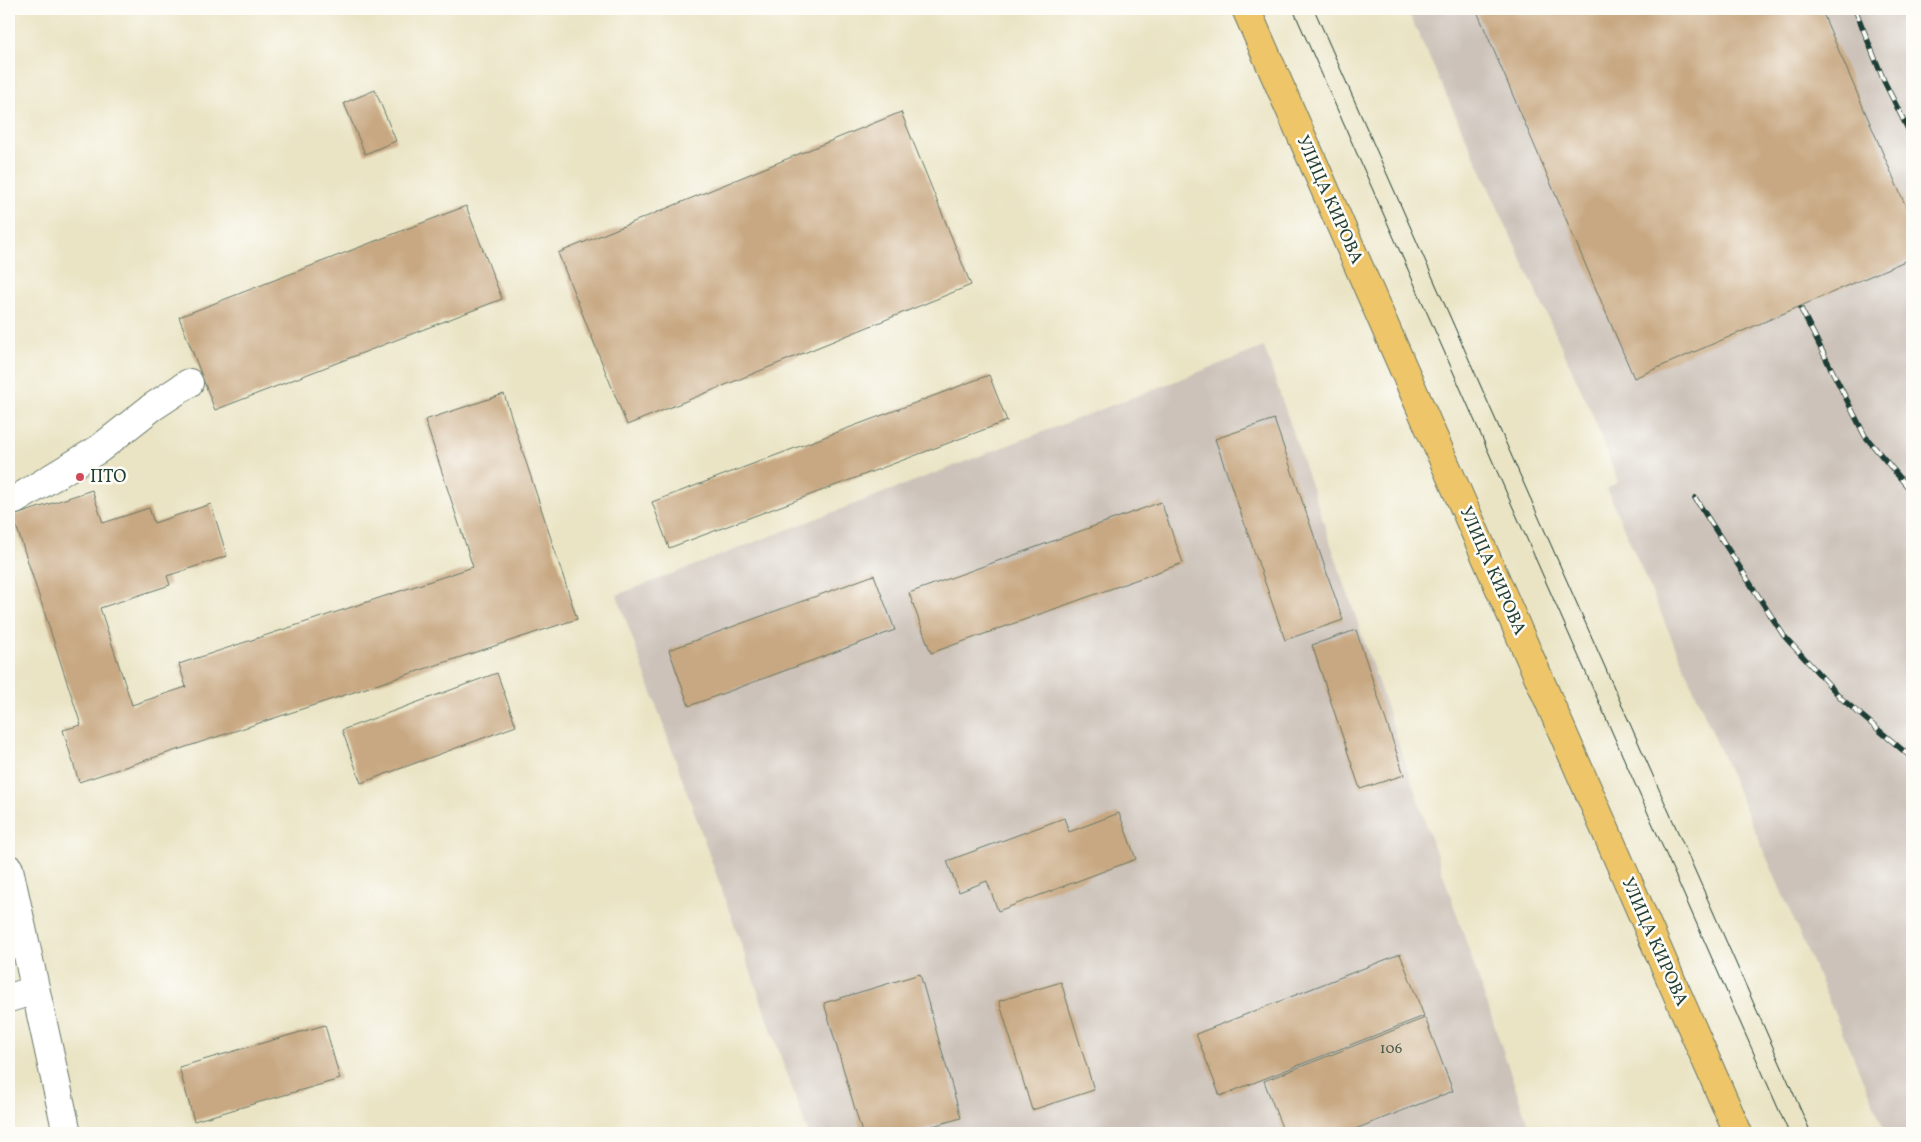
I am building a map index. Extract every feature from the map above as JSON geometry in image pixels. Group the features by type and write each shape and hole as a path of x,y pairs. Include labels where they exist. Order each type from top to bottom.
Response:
{"main road":[{"name":"УЛИЦА КИРОВА","path":"1246,9 1738,1133"}],"street":[{"path":"9,502 99,449 151,408 189,383"},
{"path":"9,869 67,1133"},
{"path":"9,998 36,990"}],"shaded area":[{"path":"1407,9 1912,9 1912,1133 1886,1133 1607,489 1618,482 1594,418"},
{"path":"1264,347 1531,1133 808,1133 617,595"}],"building":[{"path":"1476,9 1821,9 1912,221 1912,258 1634,378"},
{"path":"375,90 396,141 365,154 344,103"},
{"path":"901,112 971,285 627,425 558,253"},
{"path":"466,206 502,299 215,410 179,317"},
{"path":"989,375 1007,421 669,548 652,502"},
{"path":"504,394 577,619 79,782 63,730 81,725 13,516 92,490 103,523 149,508 154,523 211,504 227,556 167,576 170,585 100,608 132,705 186,687 179,664 473,567 425,420"},
{"path":"1274,419 1343,620 1285,640 1215,439"},
{"path":"1161,502 1183,563 931,653 909,593"},
{"path":"874,575 895,630 689,706 669,650"},
{"path":"1356,630 1404,775 1360,789 1312,645"},
{"path":"497,673 516,726 361,783 342,730"},
{"path":"1119,813 1136,859 998,911 987,881 959,892 947,861 1064,818 1069,832"},
{"path":"1400,954 1424,1016 1220,1096 1196,1034"},
{"path":"920,974 961,1118 908,1133 862,1133 824,1003"},
{"path":"1061,982 1094,1090 1032,1110 999,1001"},
{"path":"1425,1018 1453,1091 1345,1133 1284,1133 1264,1081"},
{"path":"325,1025 340,1079 194,1121 179,1067"}],"tram line":[{"path":"1293,9 1789,1133"},
{"path":"1314,9 1811,1133"}],"railway":[{"path":"1855,9 1884,81 1912,137"},
{"path":"1801,309 1865,436 1912,492"},
{"path":"1695,498 1784,636 1842,699 1912,758"}],"place":[{"name":"ПТО","path":"80,477"}]}
